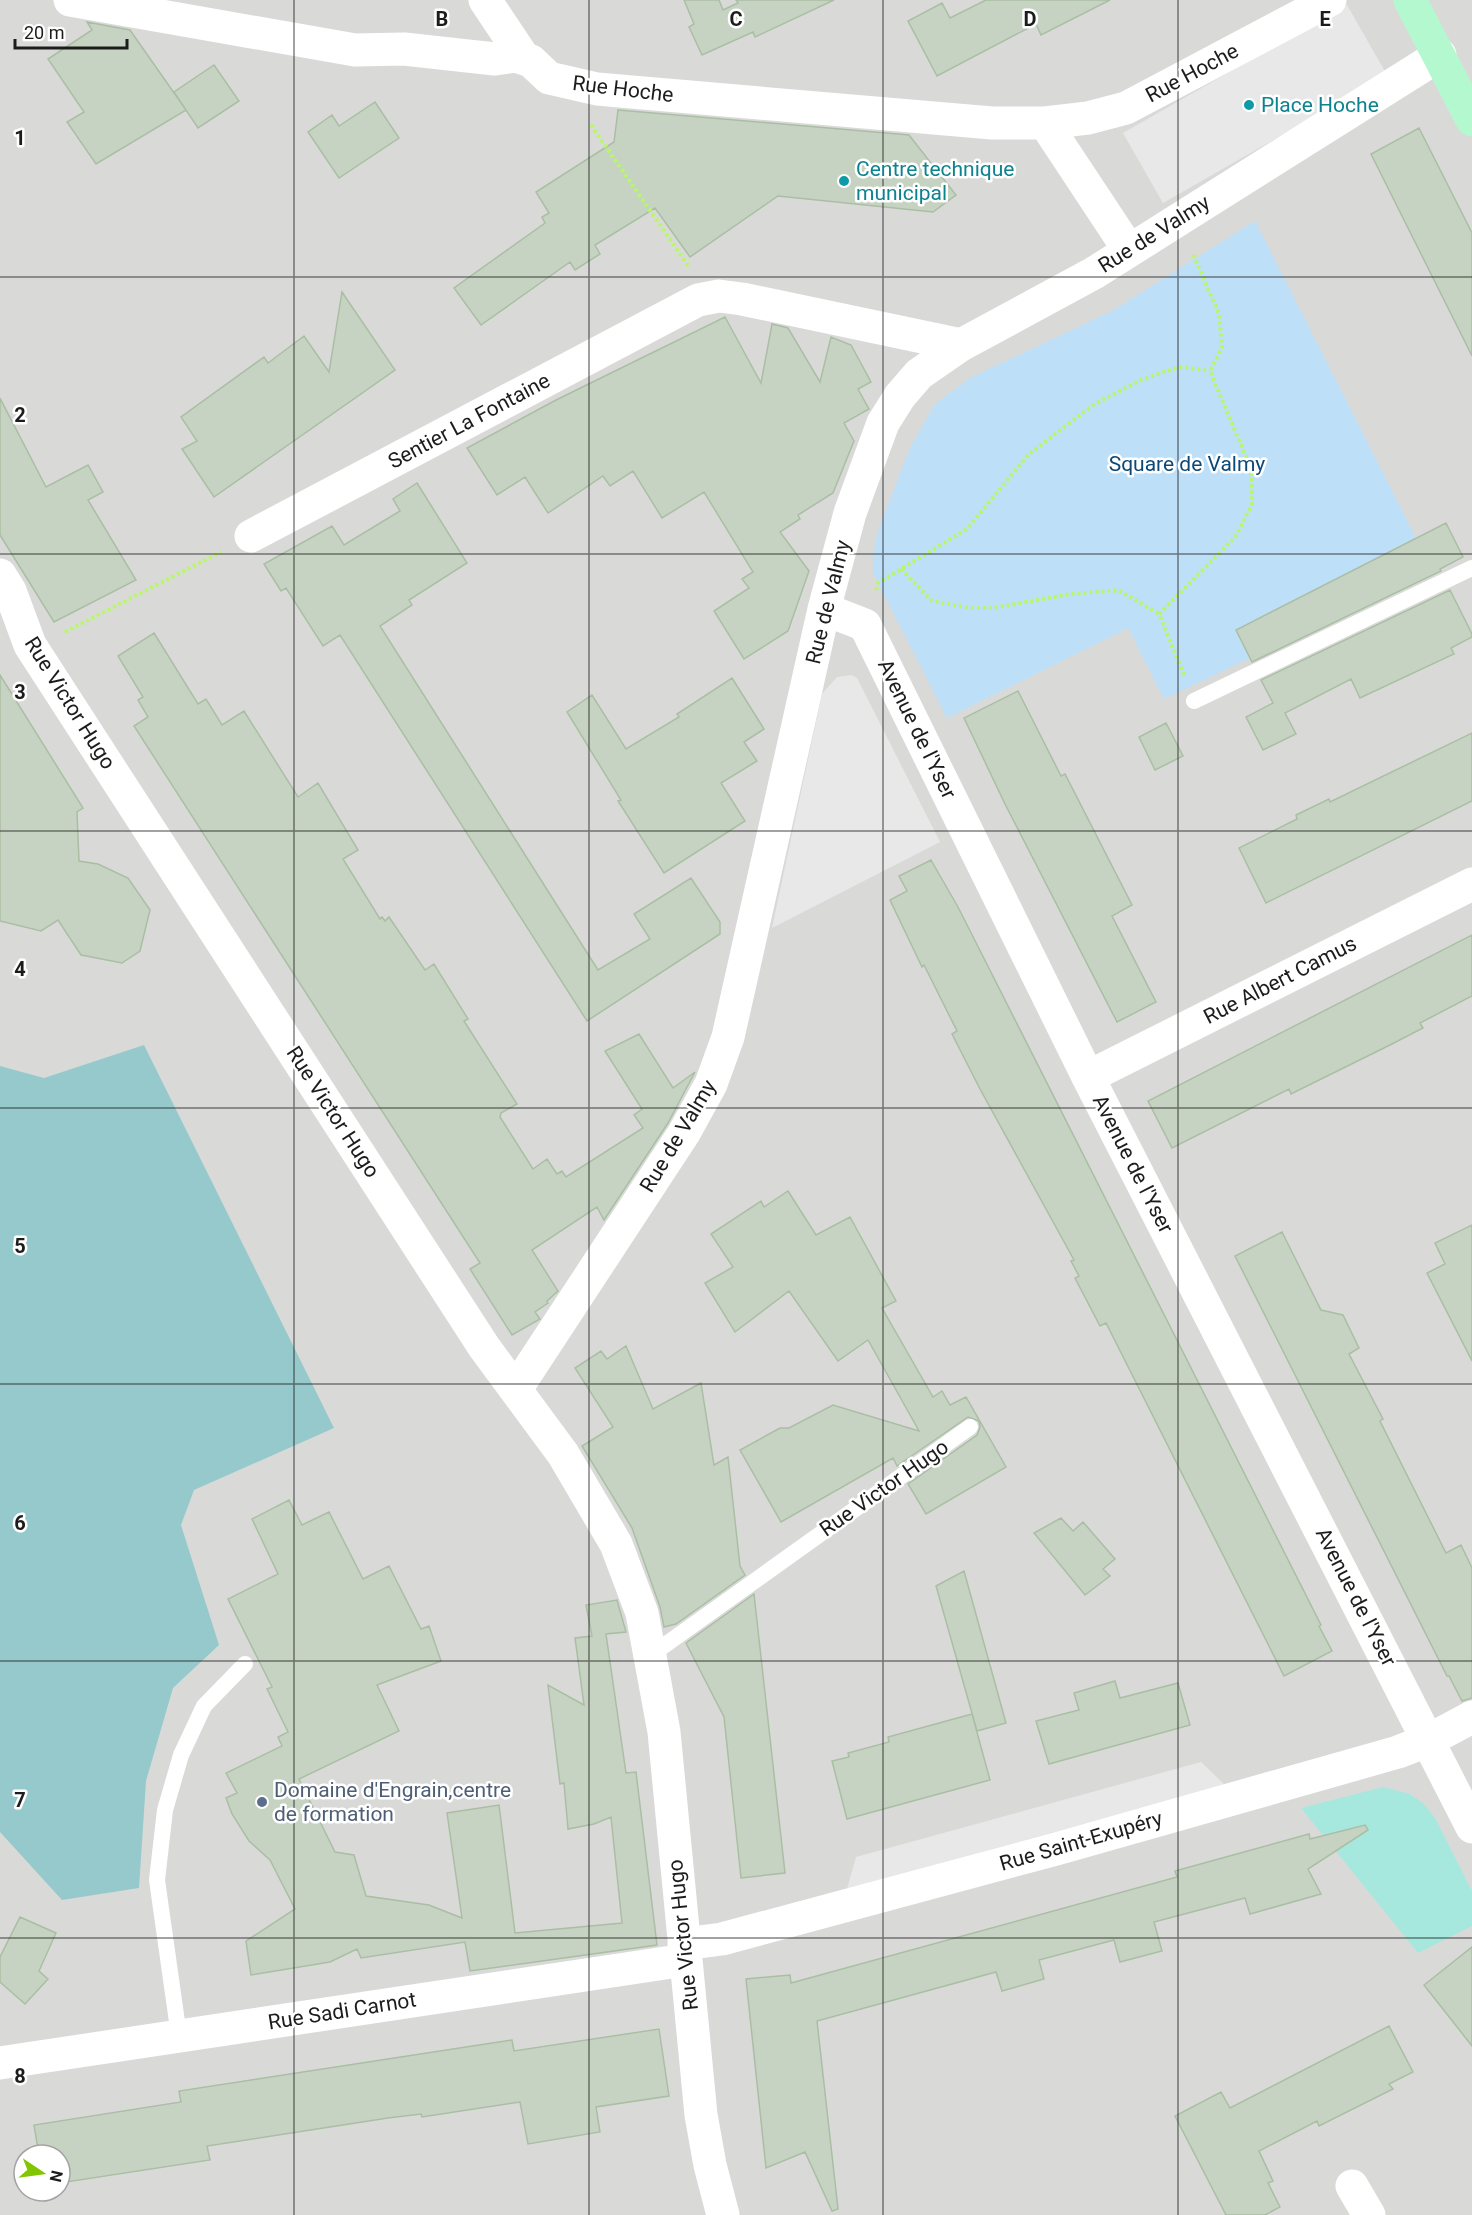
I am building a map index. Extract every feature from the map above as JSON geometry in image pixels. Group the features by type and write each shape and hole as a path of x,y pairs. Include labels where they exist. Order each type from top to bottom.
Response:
{"street":[{"path":"69,0 355,50 388,48 466,57 524,57"},
{"name":"Rue Hoche","path":"485,0 524,57 549,78 574,85 992,123 1046,123 1088,118 1126,108 1330,0"},
{"path":"1410,0 1472,120"},
{"name":"Rue de Valmy","path":"516,1389 684,1132 718,1065 728,1037 824,609 850,513 884,423 900,396 919,374 961,345 1129,250 1440,55"},
{"path":"1046,123 1129,250"},
{"name":"Sentier La Fontaine","path":"251,536 698,300 718,296 742,299 961,345"},
{"name":"Rue Victor Hugo","path":"0,575 10,591 30,645 484,1347 563,1454 616,1544 642,1613 664,1732 701,2115 710,2165 723,2215"},
{"path":"824,609 865,625"},
{"name":"Avenue de l'Yser","path":"865,625 1088,1077 1472,1827"},
{"name":"Rue Albert Camus","path":"1088,1077 1472,884"},
{"name":"Rue Saint-Exupéry","path":"684,1952 722,1939 1056,1849 1398,1752 1429,1740 1472,1717"},
{"name":"Rue Sadi Carnot","path":"0,2063 179,2036 684,1952"},
{"path":"1352,2186 1369,2215"}],"lane":[{"path":"1194,701 1472,568"},
{"name":"Rue Victor Hugo","path":"651,1654 970,1427"},
{"path":"179,2036 157,1880 165,1810 181,1755 204,1706 245,1664"}],"path":[{"path":"574,85 573,98 701,284 708,298"},
{"path":"1159,615 1236,536 1252,504 1251,469 1210,371 1222,347 1218,314 1178,220"},
{"path":"865,625 878,583 967,529 1028,455 1093,405 1141,380 1179,367 1210,371"},
{"path":"30,645 78,627 251,536"},
{"path":"902,569 932,601 970,608 993,608 1070,594 1118,590 1159,615 1194,701"}],"shaded area":[{"path":"0,0 1472,0 1472,2215 0,2215"},
{"path":"1347,5 1387,75 1163,203 1123,133"},
{"path":"852,675 857,678 940,842 772,928 822,694 837,677"},
{"path":"144,1045 334,1428 194,1490 181,1525 219,1645 173,1688 146,1781 139,1888 62,1900 0,1832 0,1066 44,1078"},
{"path":"1201,1762 1225,1785 847,1889 856,1857"},
{"path":"1383,1787 1410,1794 1424,1804 1435,1818 1472,1891 1472,1926 1418,1953 1301,1808"}],"green space":[{"name":"Square de Valmy","path":"1255,221 1417,540 1236,630 1250,658 1164,699 1128,628 947,718 873,573 873,555 878,531 910,448 935,404 970,378 1112,311"}],"building":[{"path":"684,0 719,0 723,10 738,3 736,0 834,0 755,37 753,32 702,55 689,27 694,24"},
{"path":"986,0 1110,0 1041,35 1036,24 937,76 908,21 942,3 950,18"},
{"path":"87,22 130,30 186,110 96,164 67,122 84,112 48,59 92,30"},
{"path":"214,65 239,101 198,128 174,92"},
{"path":"375,102 399,138 339,178 308,132 332,115 339,126"},
{"path":"618,110 909,135 956,195 933,212 778,196 690,257 655,208 595,245 600,254 575,270 570,262 481,325 454,288 545,223 542,217 549,213 536,192 614,142"},
{"path":"1419,128 1472,233 1472,356 1371,154"},
{"path":"342,292 395,370 214,497 182,449 197,441 181,417 264,357 268,363 304,336 329,372"},
{"path":"725,317 761,383 772,324 788,328 820,382 831,337 851,345 871,382 858,389 869,409 844,423 854,441 833,493 798,515 800,519 780,532 809,571 788,631 744,659 714,611 749,588 742,579 753,572 704,492 662,518 633,471 610,486 603,476 548,513 525,477 497,495 467,448 556,400"},
{"path":"0,398 46,487 88,465 103,492 88,500 136,580 54,622 0,535"},
{"path":"417,483 467,563 409,600 412,605 380,626 598,970 650,939 634,914 691,878 720,922 720,934 587,1021 340,635 323,646 286,588 281,591 264,564 332,526 344,545 400,511 393,499"},
{"path":"1446,523 1463,557 1440,569 1441,571 1252,662 1236,630"},
{"path":"1450,590 1472,634 1472,637 1451,648 1454,654 1360,698 1351,679 1285,713 1296,734 1263,750 1246,717 1273,703 1261,680"},
{"path":"154,633 198,704 206,699 222,725 244,711 298,797 318,783 358,850 343,859 380,919 382,917 385,921 389,917 425,970 434,964 468,1019 464,1021 517,1104 501,1113 500,1117 533,1169 547,1159 557,1174 562,1171 566,1177 643,1128 634,1115 642,1109 605,1051 639,1034 673,1088 695,1072 668,1123 604,1220 597,1207 532,1250 558,1291 547,1301 548,1303 535,1312 540,1319 512,1335 470,1269 480,1263 134,726 148,717 138,700 143,697 118,656"},
{"path":"0,675 83,808 77,812 79,861 98,864 128,878 150,910 140,951 122,963 81,955 58,920 41,931 0,921"},
{"path":"732,678 764,729 744,742 757,761 721,783 745,821 664,873 618,801 621,800 567,712 592,695 626,749 679,717 677,714"},
{"path":"1018,691 1061,776 1065,774 1132,905 1112,916 1156,1002 1117,1022 1005,804 964,718"},
{"path":"1166,723 1183,756 1155,770 1139,737"},
{"path":"1472,733 1472,801 1266,903 1239,848 1297,819 1296,815 1329,799 1330,802"},
{"path":"931,860 958,907 1321,1625 1319,1626 1332,1651 1284,1676 1106,1323 1100,1326 1075,1278 1079,1276 1071,1261 1074,1260 980,1089 952,1034 957,1031 924,965 922,967 890,900 907,891 899,876"},
{"path":"1472,935 1472,996 1420,1023 1423,1028 1390,1045 1291,1094 1289,1089 1172,1148 1148,1101"},
{"path":"788,1191 816,1235 850,1217 896,1301 882,1308 933,1397 942,1391 950,1405 966,1397 1006,1467 926,1514 908,1484 977,1435 980,1427 979,1421 968,1417 897,1466 893,1458 781,1522 740,1450 780,1428 789,1428 833,1405 919,1431 868,1340 838,1361 789,1291 735,1332 705,1283 733,1267 711,1234 761,1201 764,1207"},
{"path":"1472,1225 1472,1361 1427,1273 1445,1264 1435,1243"},
{"path":"1282,1232 1321,1310 1343,1315 1359,1348 1349,1354 1383,1419 1380,1421 1446,1553 1461,1545 1472,1568 1472,1698 1462,1701 1447,1676 1235,1256"},
{"path":"626,1346 653,1409 701,1383 714,1465 728,1457 740,1566 745,1575 676,1624 664,1627 660,1607 632,1528 582,1446 613,1427 575,1368 601,1351 607,1359"},
{"path":"289,1500 302,1525 329,1512 363,1579 389,1566 421,1629 429,1626 441,1661 377,1685 399,1731 299,1779 335,1852 354,1855 366,1896 429,1905 462,1918 447,1813 499,1805 515,1933 622,1923 611,1817 594,1824 568,1829 564,1783 560,1784 548,1685 584,1705 575,1638 592,1636 586,1605 617,1600 626,1632 606,1634 626,1773 636,1772 657,1945 470,1971 465,1942 361,1958 357,1949 330,1962 251,1975 246,1941 295,1909 270,1860 249,1841 232,1814 226,1798 237,1793 226,1773 282,1746 278,1737 288,1732 267,1689 272,1687 228,1599 278,1574 252,1519"},
{"path":"1061,1518 1073,1531 1083,1522 1115,1559 1103,1569 1110,1576 1085,1595 1034,1533"},
{"path":"964,1571 1006,1723 977,1731 936,1586"},
{"path":"754,1594 785,1873 741,1878 724,1717 686,1643"},
{"path":"1115,1681 1120,1698 1178,1683 1190,1725 1049,1764 1036,1721 1079,1710 1074,1693"},
{"path":"972,1714 990,1780 847,1819 832,1761 849,1757 848,1753 889,1742 888,1737"},
{"path":"1365,1825 1368,1830 1308,1869 1321,1894 1250,1914 1245,1898 1154,1922 1162,1951 1120,1962 1114,1940 1039,1960 1044,1979 1002,1991 996,1972 817,2021 838,2209 832,2211 805,2152 766,2168 746,1979 790,1975 791,1983 1177,1877 1175,1871 1309,1834 1310,1839"},
{"path":"20,1917 56,1933 39,1971 48,1979 25,2004 0,1982 0,1957"},
{"path":"1472,1947 1472,2046 1424,1985"},
{"path":"1389,2026 1413,2072 1389,2084 1393,2089 1319,2126 1317,2121 1259,2151 1273,2181 1268,2183 1280,2207 1265,2215 1226,2215 1175,2116 1221,2092 1230,2108"},
{"path":"659,2029 669,2096 596,2107 600,2132 528,2144 520,2102 422,2117 421,2114 388,2118 207,2146 210,2160 72,2181 72,2143 37,2143 34,2125 181,2102 179,2091 512,2040 514,2051"}],"place":[{"name":"Place Hoche","path":"1249,105"},
{"name":"Centre technique municipal","path":"844,181"},
{"name":"Domaine d'Engrain,centre de formation","path":"262,1802"}]}
